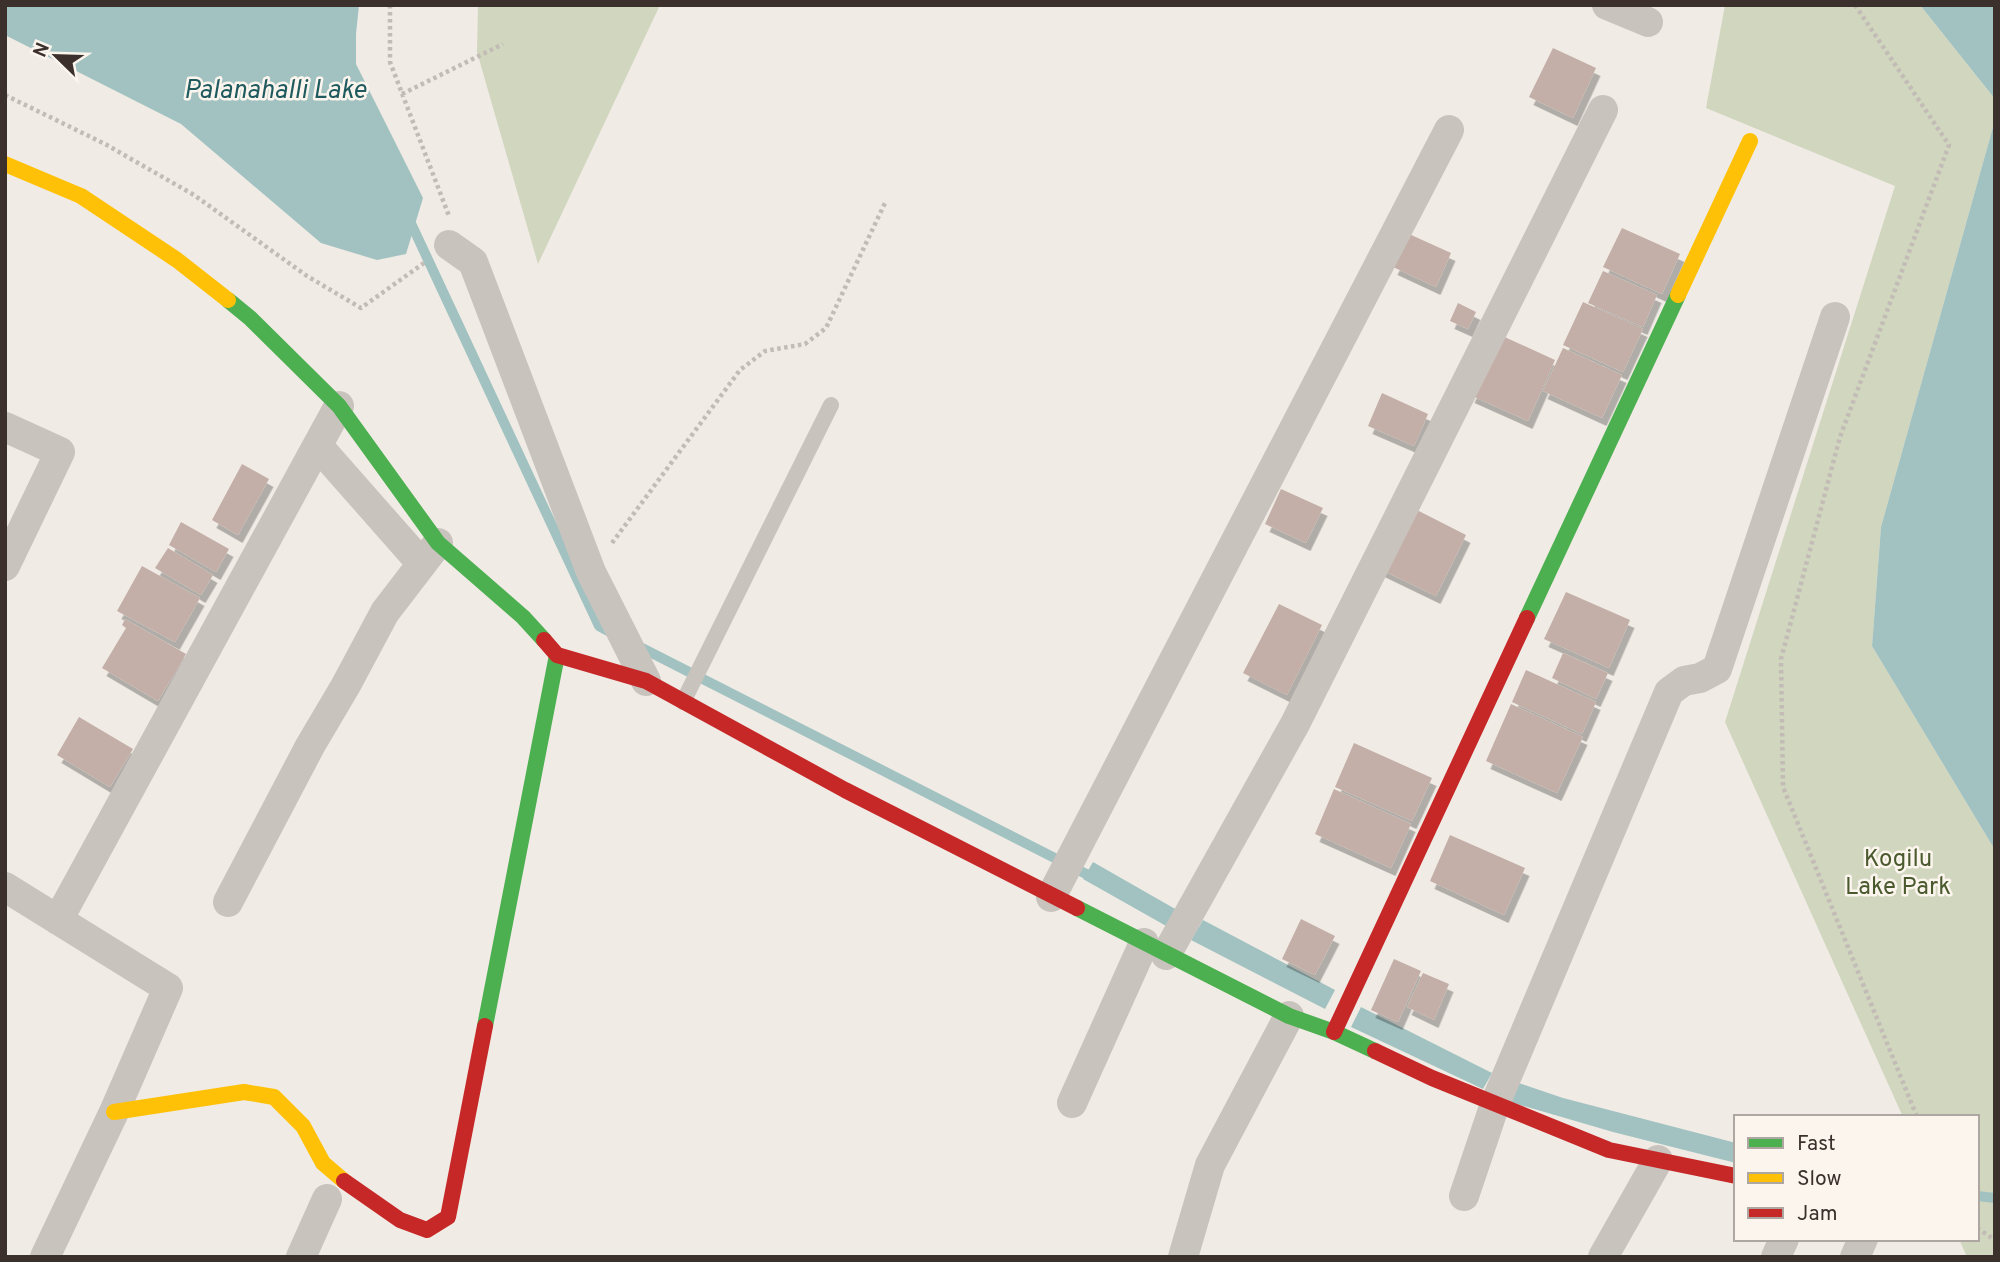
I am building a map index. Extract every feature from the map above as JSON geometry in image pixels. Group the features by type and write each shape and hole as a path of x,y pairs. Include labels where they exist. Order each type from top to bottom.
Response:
{"street":[{"path":"1607,5 1647,22"},
{"path":"1072,1103 1155,949 1295,724 1603,110"},
{"path":"1051,897 1449,130"},
{"path":"1334,1032 1750,141"},
{"path":"5,164 81,197 177,260 250,318 339,406 430,554"},
{"path":"450,245 472,262 591,572 646,681"},
{"path":"1464,1196 1495,1104 1670,692 1684,681 1700,678 1717,669 1835,317"},
{"path":"58,920 339,406"},
{"path":"5,427 60,452 5,566"},
{"path":"317,446 430,554 523,617 557,654 646,681 845,790 1289,1016 1334,1032 1432,1078 1609,1150 1734,1176"},
{"path":"228,902 310,746 385,612 430,554"},
{"path":"114,1112 244,1092 274,1097 303,1126 323,1163 355,1190 400,1220 427,1230 448,1217 557,654"},
{"path":"5,887 168,988 114,1112 45,1257"},
{"path":"1183,1257 1210,1165 1289,1016"},
{"path":"1603,1257 1658,1160"},
{"path":"301,1257 327,1199"},
{"path":"1776,1257 1783,1241"}],"lane":[{"path":"683,702 831,405"}],"path":[{"path":"5,95 105,144 194,195 307,275 361,308 450,245 451,222 390,62 390,5"},
{"path":"1855,5 1949,145 1840,437 1781,659 1783,787 1916,1115"},
{"path":"402,94 503,44"},
{"path":"591,572 740,370 765,351 805,344 826,328 885,203"},
{"path":"1979,1229 1995,1240"}],"green space":[{"path":"478,5 660,5 538,264 477,52"},
{"name":"Kogilu Lake Park","path":"1725,5 1920,5 1995,99 1995,120 1881,527 1872,646 1995,850 1995,1257 1967,1257 1960,1241 1979,1241 1979,1115 1902,1115 1725,722 1895,186 1706,108"}],"water":[{"name":"Palanahalli Lake","path":"5,5 359,5 356,64 423,198 406,254 377,260 321,243 181,124 5,35"},
{"path":"1920,5 1995,5 1995,99"},
{"path":"1995,120 1995,850 1872,646 1881,527"},
{"path":"1093,862 1177,910 1168,927 1083,879"},
{"path":"1203,920 1335,990 1325,1009 1191,940"},
{"path":"1361,1007 1492,1073 1483,1089 1351,1027"},
{"path":"1516,1082 1563,1098 1734,1142 1734,1162 1613,1132 1510,1102"}],"building":[{"path":"1553,48 1596,68 1573,118 1529,97"},
{"path":"1622,228 1680,254 1662,294 1603,267"},
{"path":"1409,234 1451,253 1436,287 1393,267"},
{"path":"1603,271 1657,295 1643,327 1588,303"},
{"path":"1583,302 1643,329 1623,372 1563,345"},
{"path":"1458,303 1476,312 1468,329 1450,321"},
{"path":"1498,334 1555,360 1528,421 1470,395"},
{"path":"1563,348 1622,375 1602,418 1543,391"},
{"path":"1382,393 1428,414 1414,446 1368,426"},
{"path":"242,464 269,479 238,535 212,520"},
{"path":"1281,489 1323,508 1306,543 1265,524"},
{"path":"1411,507 1466,535 1436,596 1380,569"},
{"path":"181,522 229,549 216,572 169,545"},
{"path":"168,548 213,575 201,595 155,568"},
{"path":"142,566 200,598 175,642 117,611"},
{"path":"1566,592 1630,620 1609,668 1544,639"},
{"path":"1279,604 1322,625 1287,695 1243,673"},
{"path":"125,619 186,654 158,701 102,668 126,628 122,625"},
{"path":"1563,653 1608,673 1596,699 1552,678"},
{"path":"1526,670 1596,702 1582,734 1512,702"},
{"path":"1511,704 1583,737 1557,793 1486,761"},
{"path":"79,717 133,749 110,787 57,755"},
{"path":"1354,743 1432,778 1412,821 1335,787"},
{"path":"1334,789 1411,824 1391,868 1315,834"},
{"path":"1450,835 1525,868 1504,915 1430,881"},
{"path":"1301,919 1335,936 1315,975 1282,959"},
{"path":"1394,959 1421,971 1398,1022 1371,1010"},
{"path":"1423,973 1449,984 1434,1020 1407,1007"}],"waterway":[{"path":"409,219 599,626 612,633"},
{"path":"638,646 1096,879"},
{"path":"1979,1196 1995,1198"}],"traffic: fast":[{"path":"1527,618 1678,295"},
{"path":"228,300 250,318 339,406 438,543 523,617 544,640"},
{"path":"485,1026 557,655"},
{"path":"1077,908 1289,1016 1334,1032 1375,1051"}],"traffic: slow":[{"path":"1678,295 1750,141"},
{"path":"5,164 81,196 177,260 228,300"},
{"path":"114,1112 244,1092 274,1097 303,1126 323,1163 344,1181"}],"traffic: jam":[{"path":"1334,1032 1527,618"},
{"path":"544,640 557,655 646,681 845,790 1077,908"},
{"path":"344,1181 400,1220 427,1230 448,1217 485,1026"},
{"path":"1375,1051 1432,1078 1609,1150 1734,1176"}]}
